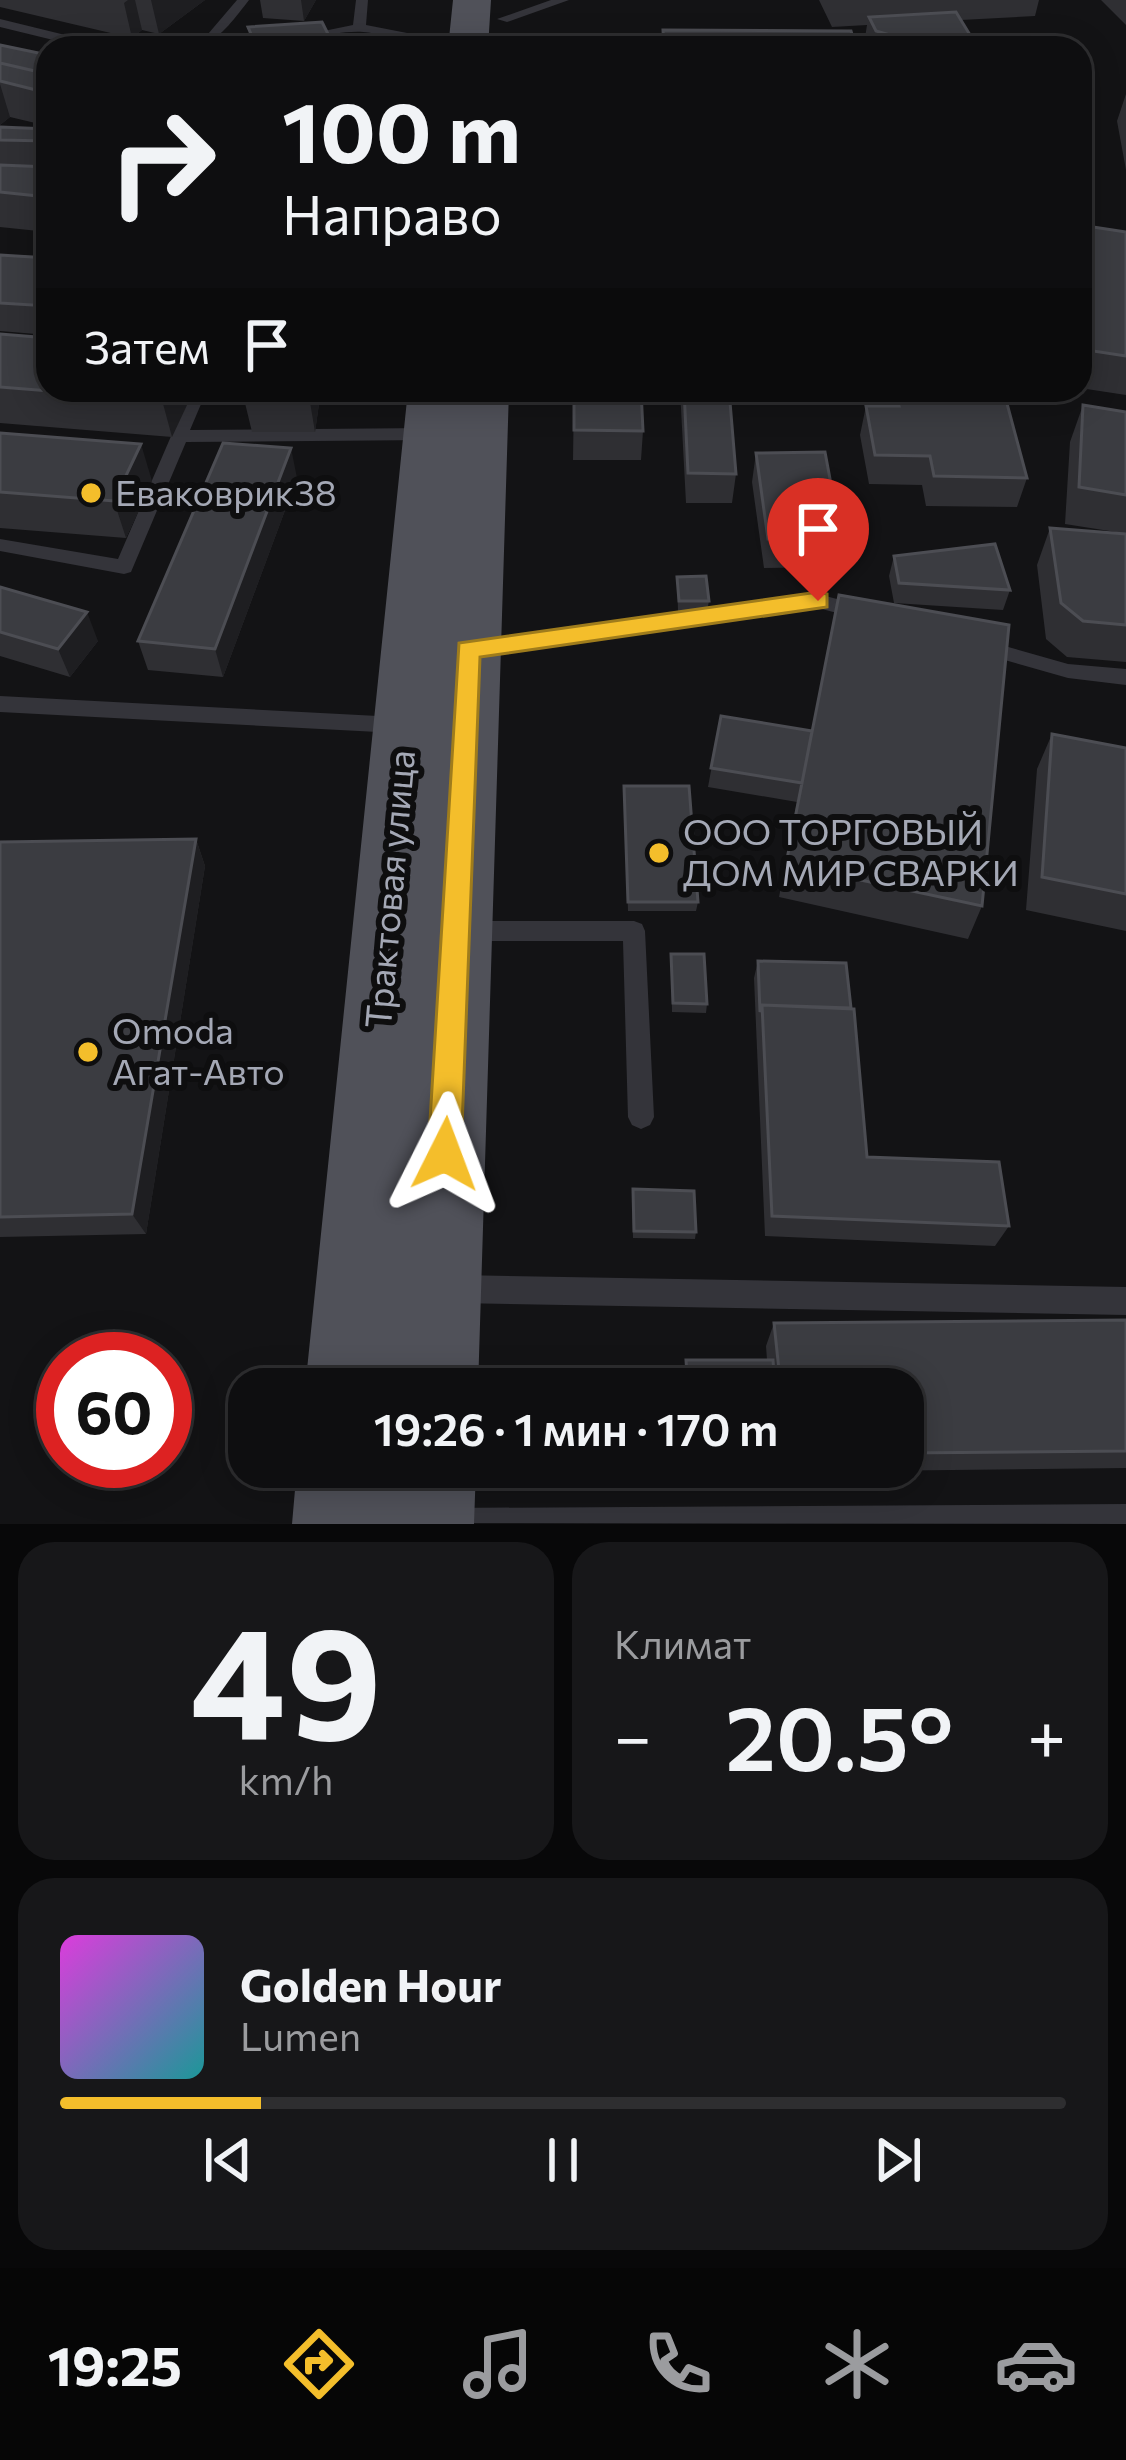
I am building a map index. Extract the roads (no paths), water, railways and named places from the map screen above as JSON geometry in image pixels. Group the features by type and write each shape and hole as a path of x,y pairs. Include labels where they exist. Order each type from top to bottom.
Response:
{"main road":[{"name":"Трактовая улица","path":"435,1368 482,402"},
{"name":"Трактовая улица","path":"351,1368 431,412"},
{"path":"339,1524 342,1488"},
{"path":"427,1523 429,1488"}],"lane":[{"path":"214,36 242,0"},
{"path":"359,28 362,0"},
{"path":"314,36 359,28 487,27 563,0"},
{"path":"0,23 53,36"},
{"path":"0,545 124,567 195,402"},
{"path":"183,436 431,412"},
{"path":"468,649 818,601 885,620"},
{"path":"952,638 1068,671 1126,677"},
{"path":"0,704 404,726"},
{"path":"455,931 634,931 641,1117"},
{"path":"439,1288 1126,1301"},
{"path":"427,1523 1126,1519"}],"place":[{"name":"Еваковрик38","path":"91,493"},
{"name":"ООО ТОРГОВЫЙ ДОМ МИР СВАРКИ","path":"659,853"},
{"name":"Omoda Агат-Авто","path":"88,1052"}]}
